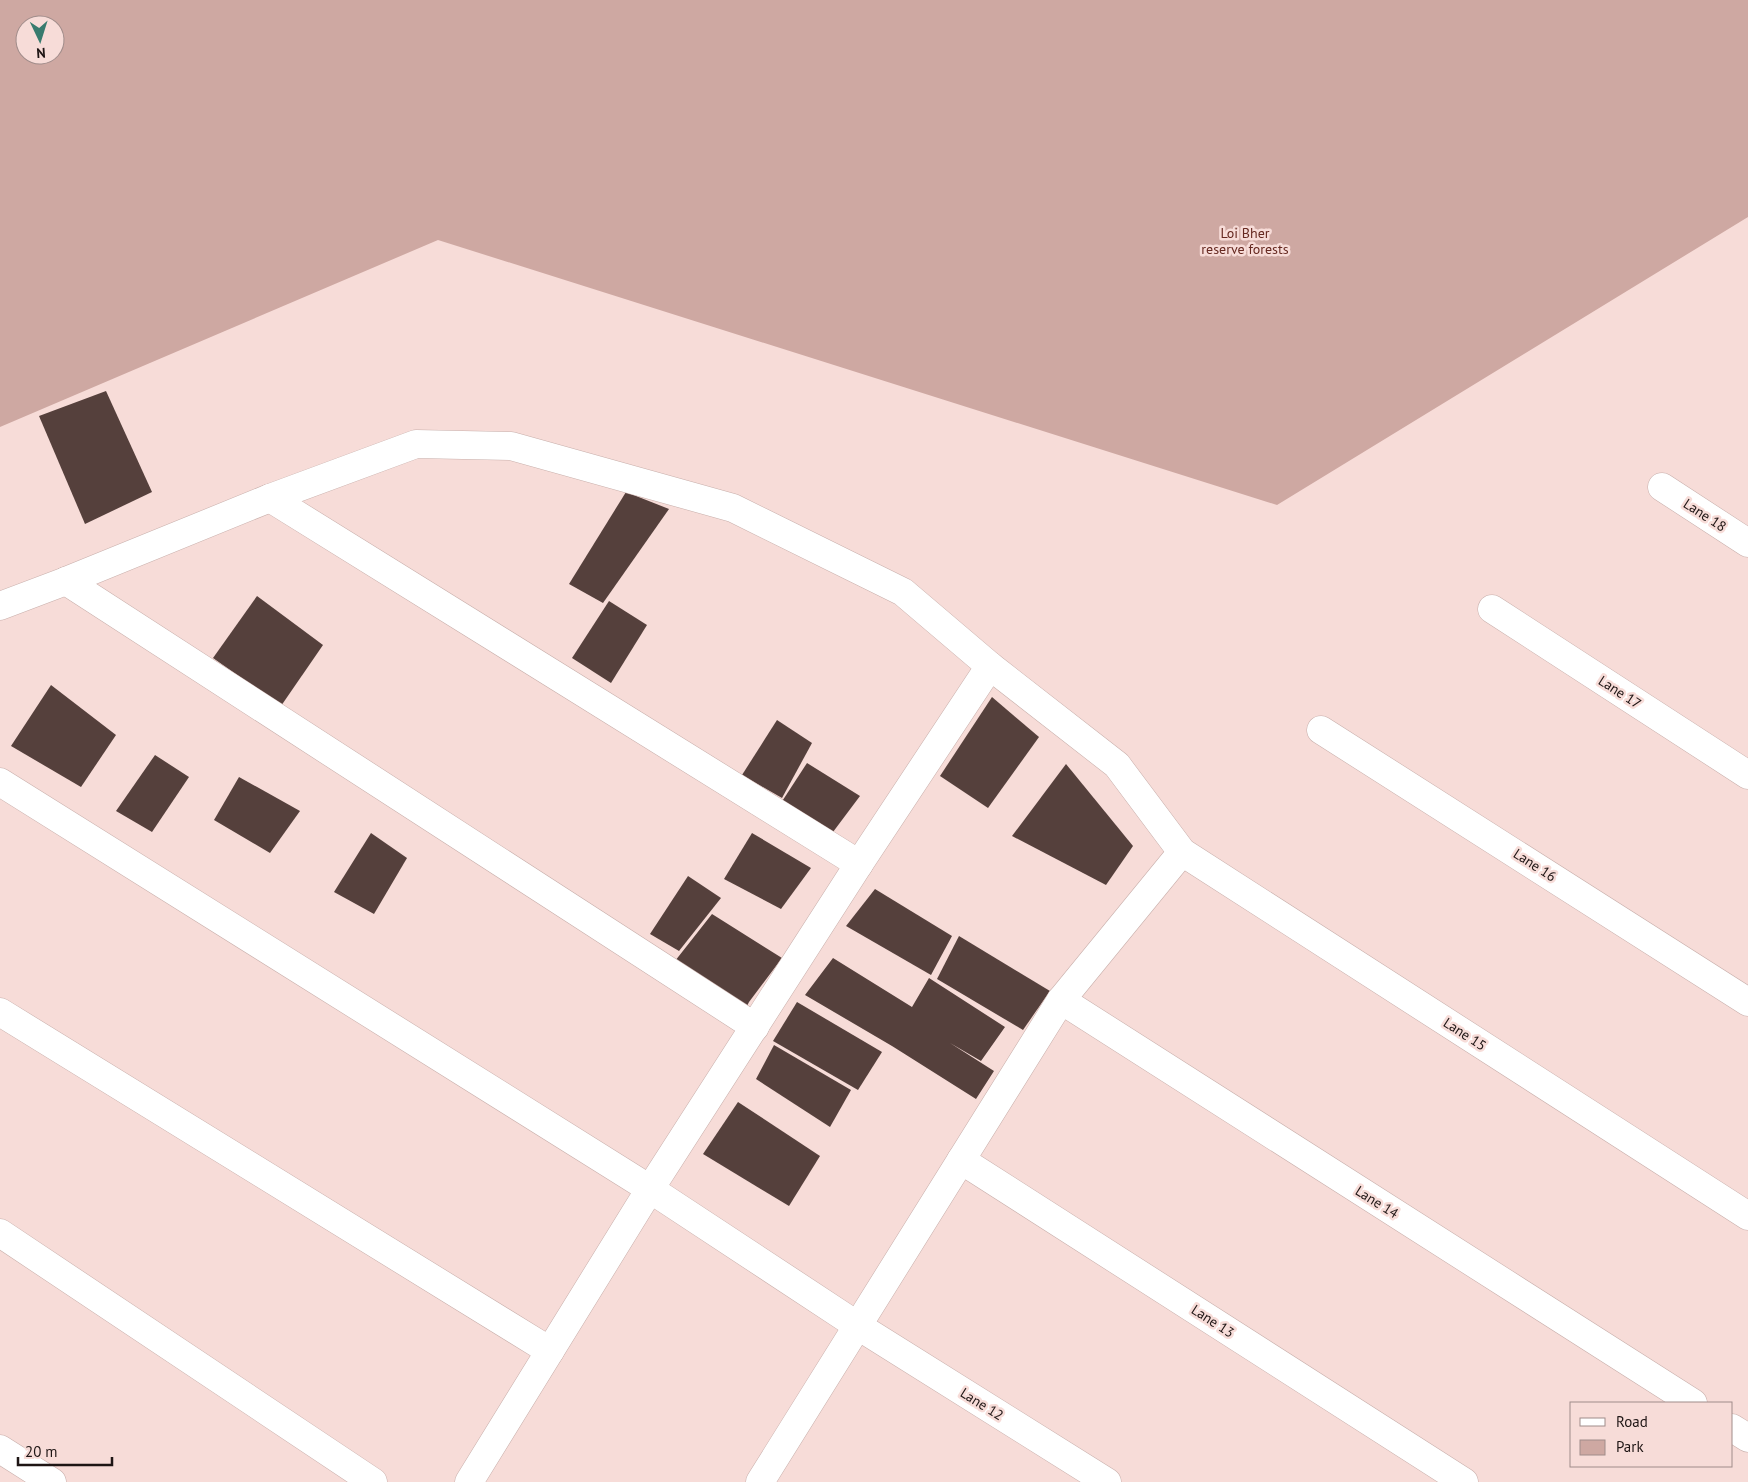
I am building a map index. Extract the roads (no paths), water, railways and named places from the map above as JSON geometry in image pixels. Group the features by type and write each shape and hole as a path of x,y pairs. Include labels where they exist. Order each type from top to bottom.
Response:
{"street":[{"path":"0,606 66,582 270,498 416,444 511,446 733,508 903,592 990,666 1117,765 1182,852 1061,1000 764,1481"},
{"name":"Lane 18","path":"1662,487 1748,543"},
{"path":"270,498 859,864"},
{"path":"66,582 755,1027"},
{"name":"Lane 17","path":"1492,609 1748,775"},
{"path":"469,1482 650,1189 859,864 990,666"},
{"name":"Lane 16","path":"1321,730 1748,1002"},
{"name":"Lane 12","path":"0,782 650,1189 858,1326 1107,1482"},
{"name":"Lane 15","path":"1182,852 1748,1216"},
{"name":"Lane 14","path":"1061,1000 1692,1402"},
{"path":"0,1012 550,1351"},
{"name":"Lane 13","path":"961,1160 1464,1482"},
{"path":"0,1233 373,1482"},
{"path":"1733,1429 1748,1438"},
{"path":"0,1449 52,1482"}],"park label":[{"name":"Loi Bher reserve forests","path":"1245,242"}]}
